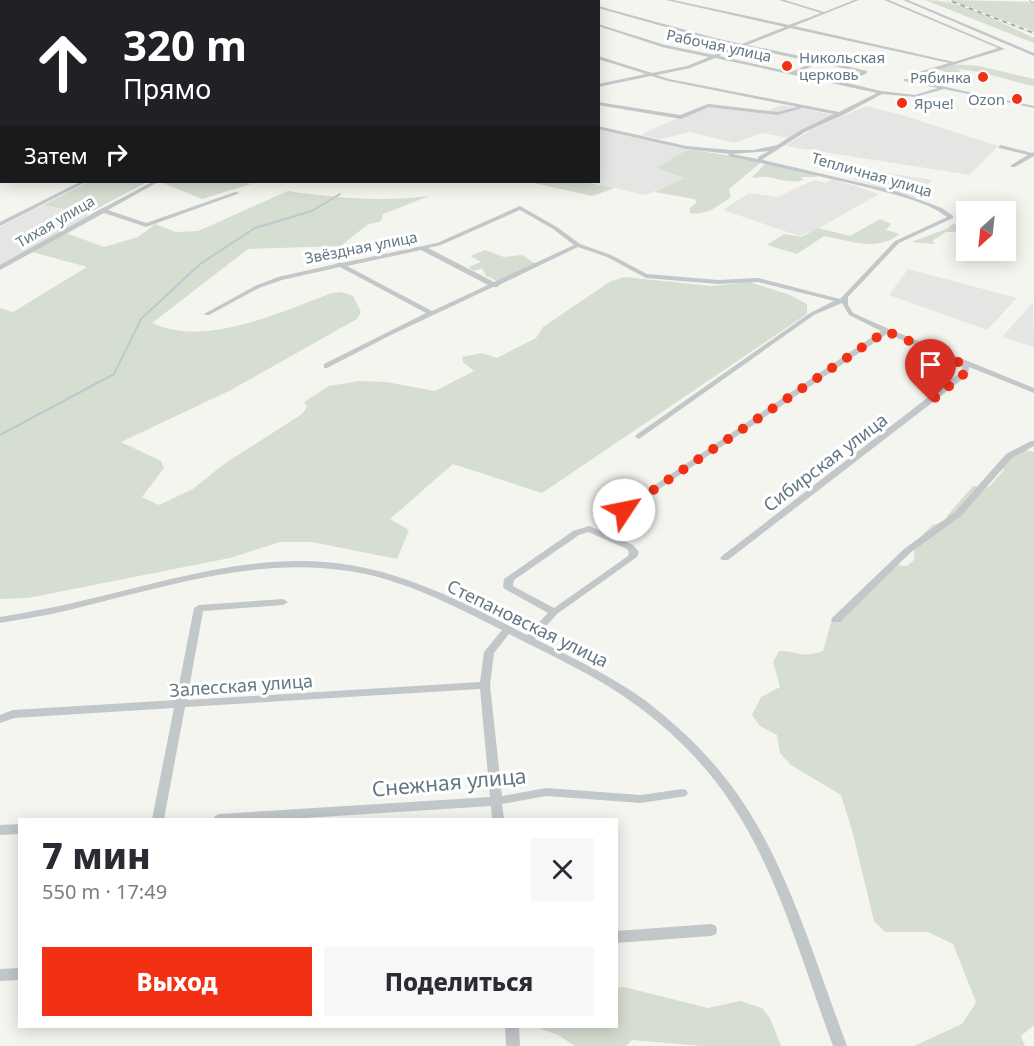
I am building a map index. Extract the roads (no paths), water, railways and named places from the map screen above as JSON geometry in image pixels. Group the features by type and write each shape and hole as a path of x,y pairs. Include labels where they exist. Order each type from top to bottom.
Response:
{"street":[{"path":"668,0 954,63"},
{"path":"781,0 822,12"},
{"path":"600,87 654,76 718,57 730,49 857,0"},
{"path":"886,0 1003,49"},
{"path":"904,0 1034,55"},
{"path":"600,8 714,39 866,72 842,84"},
{"name":"Рабочая улица","path":"600,26 664,46 881,92 915,96 943,88"},
{"path":"1020,49 994,49 921,72 909,79 1034,107"},
{"path":"600,58 654,76 801,108 841,114"},
{"path":"792,73 820,61"},
{"path":"761,160 760,158 806,130 881,92"},
{"path":"600,103 678,117 708,105 777,114 801,108"},
{"path":"600,127 688,147 728,151 777,148"},
{"name":"Тепличная улица","path":"688,147 761,160 835,177 921,201 943,209 951,215 950,219 897,242 845,296"},
{"path":"1001,147 1034,154"},
{"path":"1013,166 1034,154"},
{"path":"0,224 80,183"},
{"name":"Тихая улица","path":"0,268 153,183"},
{"path":"102,210 146,225 237,193"},
{"name":"Звёздная улица","path":"207,314 257,287 280,278 423,248 455,238 520,208 555,228 578,245"},
{"path":"327,366 386,334 496,286 578,245 609,256 646,276 718,282 758,280 845,296"},
{"path":"423,248 496,286"},
{"path":"339,264 431,313"},
{"path":"639,437 812,314 845,296"},
{"path":"845,296 844,306 850,314 965,365 1034,391"},
{"path":"624,510 886,331"},
{"name":"Сибирская улица","path":"725,558 896,429 965,373 965,365"},
{"path":"836,620 907,551 958,514 1009,456 1034,443"},
{"path":"528,640 554,612 632,557 634,552 590,529 576,533 509,579 508,587 554,612"},
{"name":"Степановская улица","path":"0,620 62,609 227,572 269,566 313,564 350,568 411,585 528,640 622,689 689,744 718,778 749,822 760,846 786,904 840,1046"},
{"path":"158,818 199,608 283,602"},
{"path":"498,818 485,685 489,652 507,630"},
{"name":"Залесская улица","path":"0,719 13,714 485,685"},
{"name":"Снежная улица","path":"234,818 496,801 546,792 641,799 682,794"},
{"path":"0,830 18,829"},
{"path":"618,937 711,930"},
{"path":"0,975 18,974"},
{"path":"512,1028 513,1046"}],"waterway":[{"path":"0,435 114,374 141,319 200,264 255,228 312,211 340,194"}],"railway":[{"path":"948,0 1034,33"}],"place":[{"name":"Никольская церковь","path":"787,66"},
{"name":"Рябинка","path":"983,77"},
{"name":"Ozon","path":"1017,99"},
{"name":"Ярче!","path":"902,103"}]}
